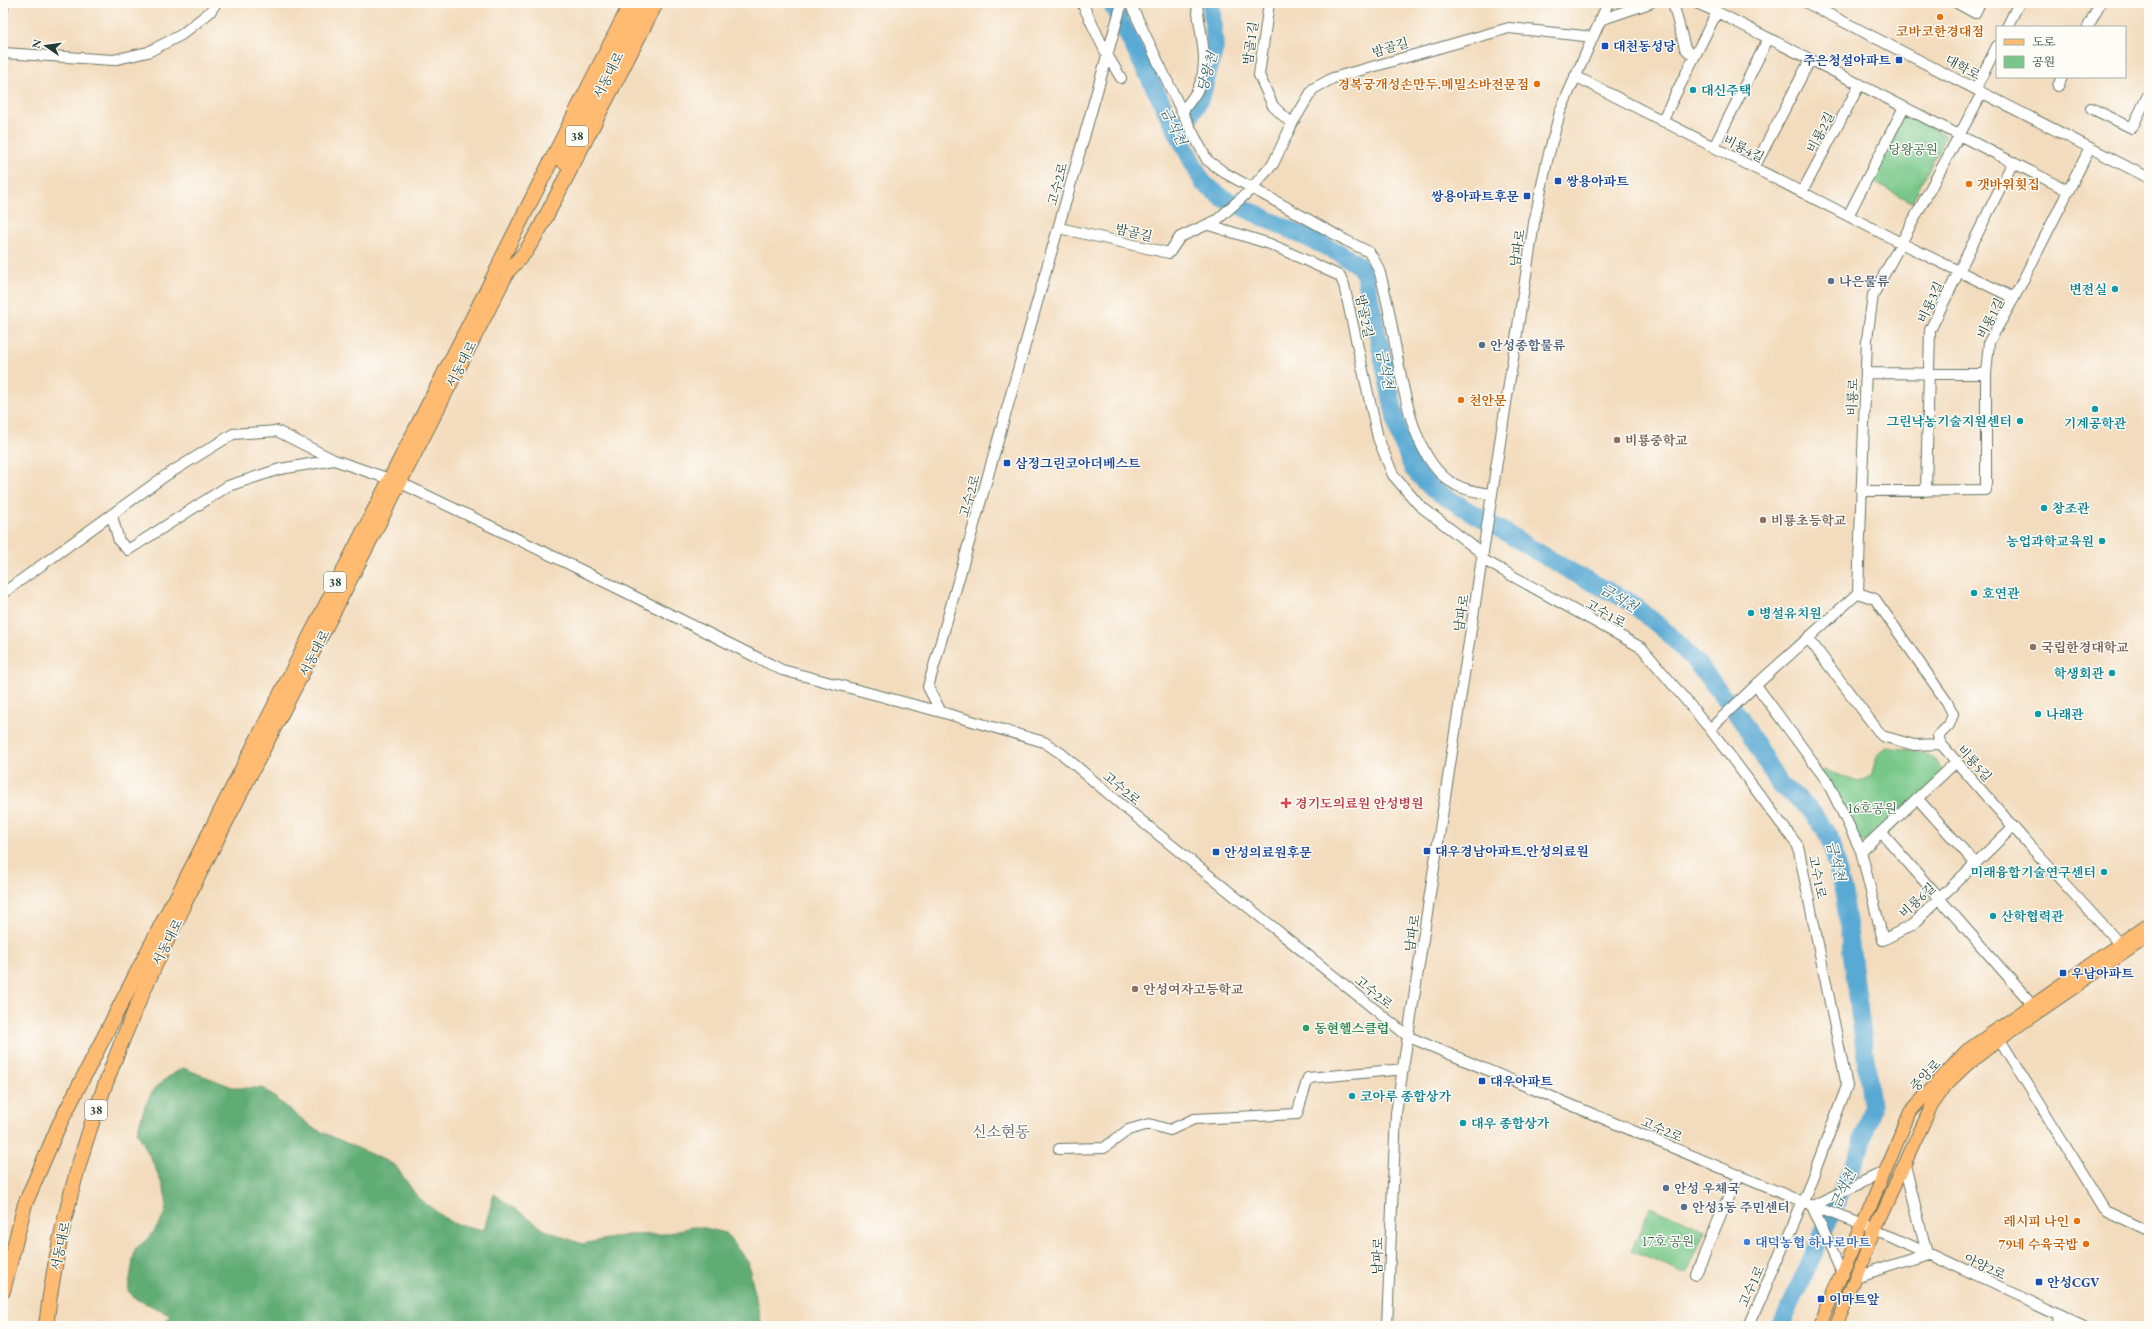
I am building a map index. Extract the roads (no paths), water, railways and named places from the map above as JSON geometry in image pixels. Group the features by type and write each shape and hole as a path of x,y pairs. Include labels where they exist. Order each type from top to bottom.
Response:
{"highway":[{"path":"505,266 513,225 620,3"},
{"name":"서동대로","path":"505,266 631,3"},
{"name":"서동대로","path":"505,266 644,3"},
{"path":"505,266 526,251 539,230 656,3"},
{"name":"서동대로","path":"3,1291 25,1204 58,1125 178,905"},
{"name":"서동대로","path":"46,1326 57,1255 74,1185 101,1094 178,905"}],"main road":[{"name":"서동대로","path":"178,905 389,478 505,266"},
{"name":"서동대로","path":"178,905 401,484 505,266"},
{"name":"중앙로","path":"1820,1326 1842,1272 1856,1222 1884,1172 1910,1112 1966,1051 2149,923"},
{"name":"중앙로","path":"1836,1326 1875,1229 1904,1165 1931,1107 1947,1084 1968,1064 2000,1040 2149,936"}],"street":[{"path":"3,53 113,60 148,52 181,35 210,12 216,3"},
{"path":"1082,3 1106,53 1121,78"},
{"name":"고수2로","path":"1122,3 1106,53 1059,228 928,687 941,712 1044,742 1062,754 1123,806 1409,1037 1807,1204 1875,1229"},
{"path":"1130,3 1189,128 1207,160 1249,190 1369,252 1378,264 1393,326 1406,400 1419,443 1436,470 1455,485 1472,491 1491,494"},
{"path":"1183,114 1197,90 1204,72 1205,52 1197,3"},
{"name":"밤골1길","path":"1269,3 1259,75 1273,106 1292,124"},
{"name":"남파로","path":"1387,1326 1396,1113 1409,1037 1491,494 1534,223 1547,161 1560,112 1608,3"},
{"path":"1600,20 1650,3"},
{"path":"1673,3 1685,48 1694,58"},
{"path":"1696,3 1717,12 1860,84 1958,136 2067,190"},
{"name":"대학로","path":"1807,3 2149,178"},
{"path":"1957,3 1976,13 1980,3"},
{"path":"2008,26 2019,3"},
{"path":"2088,26 2100,3"},
{"path":"1662,120 1717,12"},
{"name":"밤골길","path":"1059,228 1169,253 1180,237 1213,222 1249,190 1273,164 1292,124 1313,89 1333,78 1430,49 1508,28 1593,36"},
{"path":"1714,147 1768,39"},
{"name":"비룡로","path":"1858,593 1867,339 1873,295 1958,136 1996,48"},
{"path":"1754,168 1810,60"},
{"name":"비룡4길","path":"1575,76 1901,243 2014,298"},
{"path":"2058,86 2062,78"},
{"name":"비룡2길","path":"1802,192 1860,84"},
{"path":"2091,108 2132,128 2149,93"},
{"path":"1848,216 1904,107"},
{"name":"비룡1길","path":"1861,491 1986,490 1986,374 1989,342 2014,298 2067,190 2090,148"},
{"name":"비룡3길","path":"1926,491 1930,330 2013,162"},
{"name":"밤골2길","path":"1213,222 1270,244 1340,276 1344,284 1378,438 1393,475 1419,505 1483,553"},
{"path":"1866,373 1928,375 1986,374"},
{"path":"3,593 112,516 165,476 233,434 277,431 334,460 389,478 571,564 782,670 941,712"},
{"path":"112,516 118,541 128,550 228,486 280,469 334,460"},
{"name":"고수1로","path":"1483,553 1642,648 1710,729 1798,846 1835,1021 1847,1086 1807,1204 1748,1326"},
{"path":"1710,729 1756,685 1858,593"},
{"name":"비룡5길","path":"1858,593 1875,599 1947,702 1953,714 1949,725 1938,736 1941,744 2013,827 2119,943"},
{"path":"1808,638 1882,736 1914,745 1941,744"},
{"name":"비룡6길","path":"1756,685 1826,781 1861,851 1883,940 1912,925 1939,896 2013,827"},
{"path":"1861,851 1882,833 1957,761"},
{"path":"1917,798 1975,862"},
{"path":"1882,833 1939,896 2032,1004"},
{"path":"2000,1040 2106,1211 2149,1231"},
{"path":"1059,1149 1104,1148 1128,1130 1149,1124 1170,1130 1194,1119 1297,1114 1308,1078 1404,1069"},
{"path":"1856,1277 1928,1254 1904,1165"},
{"path":"1842,1272 1807,1204 1884,1172"},
{"path":"1696,1274 1729,1195 1740,1175"},
{"name":"아양2로","path":"1875,1229 2084,1326"},
{"path":"2056,1326 2061,1315"}],"waterway":[{"name":"금석천","path":"1111,3 1203,183 1223,198 1339,253 1357,264 1365,275 1399,435 1413,469 1432,489 1570,571 1630,602 1669,634 1694,660 1740,717 1779,784 1808,807 1829,835 1844,895 1872,1107 1861,1148 1781,1326"},
{"name":"당왕천","path":"1179,136 1202,95 1215,47 1211,3"}],"place":[{"name":"코바코한경대점","path":"1940,17"},
{"name":"대천동성당","path":"1605,46"},
{"name":"주은청설아파트","path":"1899,60"},
{"name":"경복궁개성손만두.메밀소바전문점","path":"1537,84"},
{"name":"대신주택","path":"1693,90"},
{"name":"쌍용아파트","path":"1558,181"},
{"name":"갯바위횟집","path":"1969,184"},
{"name":"쌍용아파트후문","path":"1527,196"},
{"name":"나은물류","path":"1831,281"},
{"name":"변전실","path":"2115,289"},
{"name":"안성종합물류","path":"1482,345"},
{"name":"천안문","path":"1461,400"},
{"name":"기계공학관","path":"2095,409"},
{"name":"그린낙농기술지원센터","path":"2020,421"},
{"name":"비룡중학교","path":"1617,440"},
{"name":"삼정그린코아더베스트","path":"1007,463"},
{"name":"창조관","path":"2044,508"},
{"name":"비룡초등학교","path":"1763,520"},
{"name":"농업과학교육원","path":"2102,541"},
{"name":"호연관","path":"1974,593"},
{"name":"병설유치원","path":"1751,613"},
{"name":"국립한경대학교","path":"2033,647"},
{"name":"학생회관","path":"2112,673"},
{"name":"나래관","path":"2038,714"},
{"name":"경기도의료원 안성병원","path":"1286,803"},
{"name":"대우경남아파트.안성의료원","path":"1427,851"},
{"name":"안성의료원후문","path":"1216,852"},
{"name":"미래융합기술연구센터","path":"2104,872"},
{"name":"산학협력관","path":"1993,916"},
{"name":"우남아파트","path":"2063,973"},
{"name":"안성여자고등학교","path":"1135,989"},
{"name":"동현헬스클럽","path":"1306,1028"},
{"name":"대우아파트","path":"1482,1081"},
{"name":"코아루 종합상가","path":"1352,1096"},
{"name":"대우 종합상가","path":"1463,1123"},
{"name":"안성 우체국","path":"1666,1188"},
{"name":"안성3동 주민센터","path":"1684,1207"},
{"name":"레시피 나인","path":"2077,1221"},
{"name":"대덕농협 하나로마트","path":"1747,1242"},
{"name":"79네 수육국밥","path":"2086,1244"},
{"name":"안성CGV","path":"2039,1282"},
{"name":"이마트앞","path":"1821,1299"}],"district":[{"name":"신소현동","path":"1001,1132"}],"park label":[{"name":"당왕공원","path":"1913,149"},
{"name":"16호공원","path":"1872,808"},
{"name":"17호 공원","path":"1668,1241"}]}
